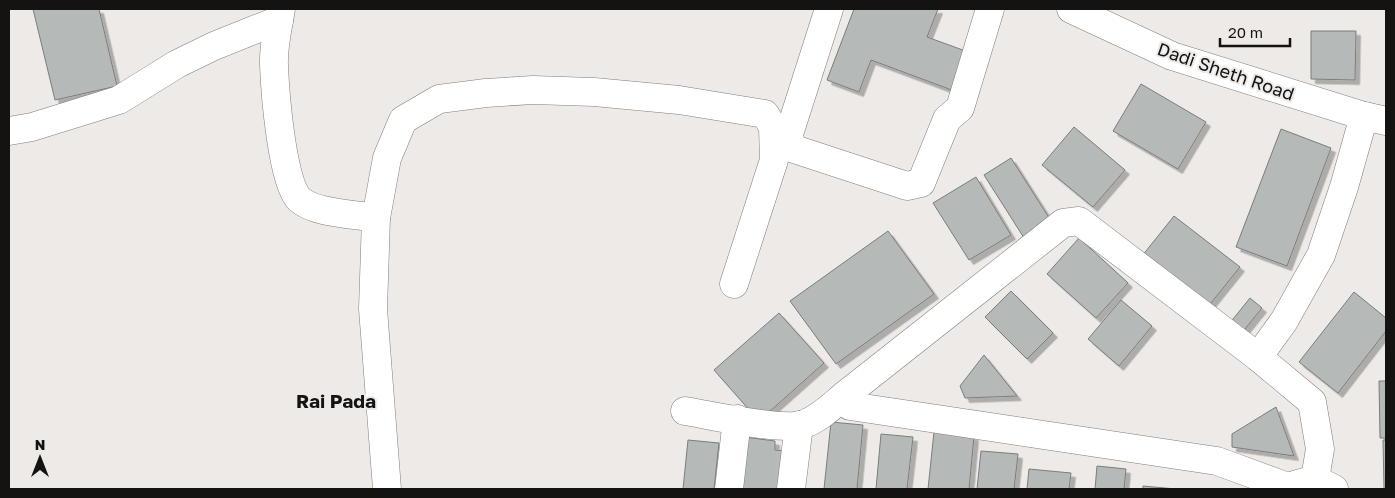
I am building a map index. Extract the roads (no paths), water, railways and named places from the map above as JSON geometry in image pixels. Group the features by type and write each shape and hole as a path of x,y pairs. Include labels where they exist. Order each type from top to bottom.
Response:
{"street":[{"path":"829,9 789,134 791,148 907,186 921,183 947,119 960,108 990,9"},
{"name":"Dadi Sheth Road","path":"1071,9 1172,56 1375,118"},
{"path":"9,131 32,128 119,100 177,64 280,14"},
{"path":"280,14 274,64 283,153 291,186 298,198 309,206 376,218"},
{"path":"387,489 373,309 376,218 387,158 403,120 439,99 533,90 594,92 679,100 765,114 773,128 774,160 734,284"},
{"path":"1258,357 1284,321 1321,255 1344,187 1375,118"},
{"path":"791,489 799,431 804,424 845,395 1063,223 1079,221 1258,357 1312,402 1324,484 1288,487 1217,461 850,406 845,395"},
{"path":"685,411 736,425 784,426 799,431"},
{"path":"729,489 736,425"}],"district":[{"name":"Rai Pada","path":"336,400"}]}
